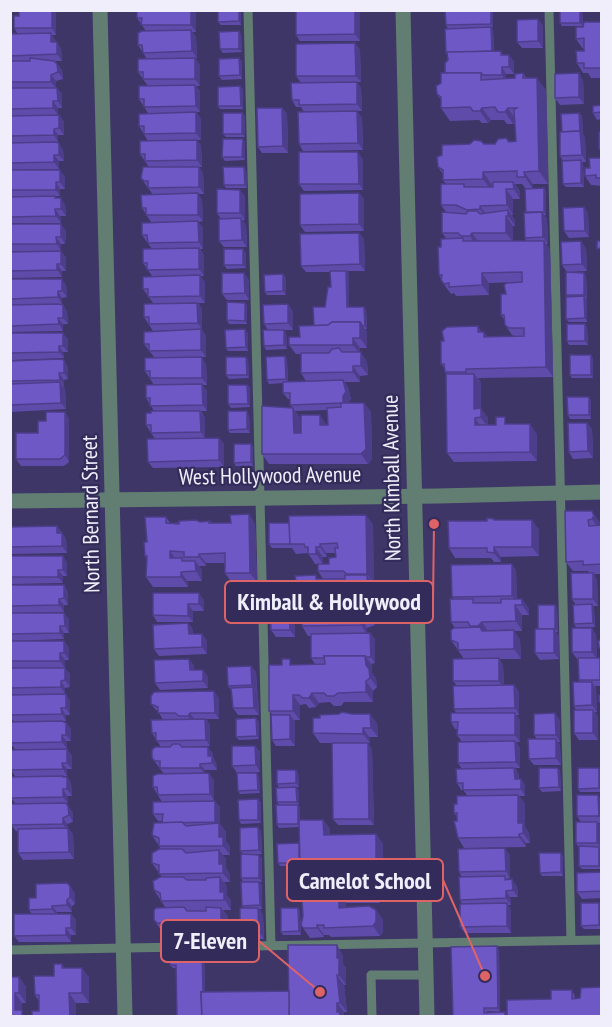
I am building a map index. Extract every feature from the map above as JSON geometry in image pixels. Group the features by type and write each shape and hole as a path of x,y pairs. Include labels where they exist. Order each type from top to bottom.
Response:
{"street":[{"name":"North Bernard Street","path":"100,10 125,1017"},
{"name":"North Kimball Avenue","path":"403,10 427,1017"},
{"name":"West Hollywood Avenue","path":"10,501 602,492"}],"lane":[{"path":"248,10 271,946"},
{"path":"549,10 571,940"},
{"path":"10,950 602,940"},
{"path":"372,1017 371,975 426,975"}],"building":[{"path":"19,10 52,10 52,28 14,28 14,16 19,16"},
{"path":"137,10 191,10 191,25 141,25 142,18 137,18"},
{"path":"218,10 239,10 239,21 218,22"},
{"path":"296,10 355,10 355,34 296,35"},
{"path":"445,10 491,10 491,24 446,25"},
{"path":"560,10 580,10 580,23 560,23"},
{"path":"538,19 538,41 517,42 517,20"},
{"path":"584,22 602,22 602,68 584,68 584,63 577,63 576,51 584,51 584,38 576,39 576,27 583,27"},
{"path":"491,27 492,51 446,53 445,29"},
{"path":"191,30 192,51 143,53 142,45 138,45 138,33 142,31"},
{"path":"239,31 239,49 220,49 219,32"},
{"path":"51,33 51,42 57,42 57,54 10,56 10,34"},
{"path":"355,43 356,76 296,76 296,44"},
{"path":"501,51 501,55 509,55 509,67 502,67 502,75 445,72 447,52"},
{"path":"30,58 54,61 57,64 58,72 51,75 51,82 10,82 10,61 30,61"},
{"path":"195,58 195,79 143,79 143,72 138,72 138,59"},
{"path":"239,58 240,75 219,76 219,59"},
{"path":"441,73 481,73 481,80 515,78 515,74 523,73 523,78 537,78 539,171 524,172 525,177 517,177 517,171 483,172 483,179 443,180 443,170 438,167 437,157 442,155 442,145 470,144 474,140 484,144 495,144 498,139 506,138 509,142 516,141 514,110 517,108 508,108 505,112 498,112 495,107 482,108 480,111 473,111 470,107 441,108 441,97 437,94 436,86 441,83"},
{"path":"579,73 579,97 555,98 555,74"},
{"path":"357,82 357,104 299,105 299,100 292,100 291,83"},
{"path":"195,85 196,106 144,107 144,99 139,99 139,86"},
{"path":"240,86 241,106 218,106 218,87"},
{"path":"10,88 57,88 58,101 53,101 53,108 10,109"},
{"path":"602,105 601,126 601,112 593,113 593,106"},
{"path":"257,108 282,108 283,146 258,147"},
{"path":"357,111 358,143 299,144 298,112"},
{"path":"196,112 196,133 144,134 144,126 139,126 139,114"},
{"path":"223,113 242,113 242,134 223,134"},
{"path":"579,113 580,131 562,132 561,114"},
{"path":"59,115 59,128 54,129 54,135 10,136 10,116"},
{"path":"580,131 582,155 560,156 560,132"},
{"path":"599,132 602,132 602,149 599,149"},
{"path":"223,139 243,139 242,157 222,157"},
{"path":"197,140 197,160 145,161 145,154 140,154 140,141"},
{"path":"10,143 59,143 59,155 54,155 54,162 10,163"},
{"path":"299,152 358,152 359,184 299,184"},
{"path":"589,158 602,158 602,178 596,178 596,175 585,176 585,168 590,168"},
{"path":"581,160 581,183 563,184 562,161"},
{"path":"143,167 199,167 199,187 148,188 148,181 141,178"},
{"path":"223,167 244,167 245,185 224,185"},
{"path":"10,170 60,170 60,182 56,182 56,190 10,190"},
{"path":"493,182 513,182 514,189 506,189 507,205 480,206 480,209 467,210 456,205 441,205 441,184 493,187"},
{"path":"544,188 544,212 526,212 525,189"},
{"path":"217,189 240,190 240,213 217,213"},
{"path":"198,193 198,215 146,215 146,208 142,208 141,195"},
{"path":"359,193 359,224 300,225 300,194"},
{"path":"55,196 55,198 61,198 61,209 55,209 56,216 10,217 10,197"},
{"path":"584,207 585,231 564,231 563,208"},
{"path":"508,210 506,233 472,233 470,236 461,236 458,233 442,233 442,212 466,214 468,211 477,211 480,214"},
{"path":"542,212 543,237 525,238 524,213"},
{"path":"241,218 242,240 219,241 219,219"},
{"path":"198,221 199,242 148,243 147,235 142,235 142,223"},
{"path":"10,224 61,224 61,237 56,237 57,244 10,244"},
{"path":"359,233 360,264 301,266 300,234"},
{"path":"463,238 463,241 544,241 546,367 466,369 466,372 445,372 444,364 441,364 441,341 444,341 442,331 447,327 478,326 478,332 484,332 484,337 524,336 524,328 509,328 505,325 504,315 501,315 501,294 506,294 504,285 522,282 522,272 482,273 482,285 449,287 449,283 444,284 441,280 438,247 441,247 441,239"},
{"path":"581,241 582,264 562,265 561,242"},
{"path":"597,241 602,241 602,261 601,248 597,249"},
{"path":"199,248 199,269 147,270 147,263 143,263 143,249"},
{"path":"224,249 243,249 243,265 224,265"},
{"path":"61,251 61,264 57,264 57,270 10,271 10,252"},
{"path":"330,271 346,271 347,307 364,307 365,326 360,322 332,322 328,325 314,326 313,307 325,307 328,287 331,287"},
{"path":"566,272 584,273 584,295 566,295"},
{"path":"222,273 244,273 245,293 222,294"},
{"path":"283,274 283,291 265,292 264,275"},
{"path":"200,275 200,296 148,297 148,289 143,289 143,277"},
{"path":"10,279 62,279 62,291 58,291 58,297 10,299"},
{"path":"584,296 585,318 566,319 566,297"},
{"path":"227,302 245,303 245,321 227,320"},
{"path":"197,303 198,323 149,324 149,317 144,317 144,304"},
{"path":"288,304 288,323 264,324 263,305"},
{"path":"10,305 63,305 63,318 58,318 59,324 10,326"},
{"path":"332,322 360,322 360,338 353,338 353,345 289,345 289,337 300,337 299,326 328,325"},
{"path":"567,324 585,324 585,341 567,341"},
{"path":"201,329 201,350 149,351 149,344 144,344 144,332"},
{"path":"245,329 246,347 226,348 225,330"},
{"path":"263,330 284,330 284,345 264,346"},
{"path":"10,333 63,333 63,346 59,346 59,352 10,353"},
{"path":"339,348 342,352 361,352 361,366 353,366 353,372 301,373 301,353 329,353 332,349"},
{"path":"570,355 591,355 591,375 570,375"},
{"path":"285,356 286,379 267,380 266,357"},
{"path":"202,357 202,378 150,378 150,371 145,371 145,358"},
{"path":"226,357 246,357 247,375 226,375"},
{"path":"64,360 64,373 59,373 60,380 10,381 10,361"},
{"path":"446,374 474,374 474,409 481,408 481,417 475,418 475,425 496,425 496,417 505,417 505,424 530,424 530,452 447,453"},
{"path":"343,380 346,392 343,396 343,403 290,405 290,393 283,393 283,382"},
{"path":"60,382 61,403 10,405 10,384"},
{"path":"202,384 203,405 150,406 150,398 146,398 146,385"},
{"path":"228,385 247,385 248,404 228,404"},
{"path":"567,397 589,397 589,415 568,415"},
{"path":"341,403 364,403 366,449 361,454 262,454 262,406 293,408 294,433 301,433 301,415 320,415 320,425 328,425 327,408 341,407"},
{"path":"151,411 200,411 201,432 151,433 151,425 146,425 146,413 151,413"},
{"path":"228,411 247,411 247,429 228,430"},
{"path":"46,412 65,412 65,455 60,459 16,459 16,433 38,433 38,421 46,421"},
{"path":"568,423 587,423 588,451 569,452"},
{"path":"219,438 219,460 148,462 147,439"},
{"path":"234,444 251,444 251,462 234,463"},
{"path":"565,511 592,511 594,516 588,520 589,526 602,525 602,564 583,565 583,561 566,562"},
{"path":"249,514 250,573 225,573 225,553 184,557 184,552 170,551 170,558 195,561 196,571 181,572 181,577 146,577 145,517 166,517 166,523 179,524 179,521 196,520 210,521 209,523 231,523 230,515"},
{"path":"366,515 367,574 318,571 318,564 329,564 329,558 336,557 337,543 320,544 320,547 316,547 316,554 308,554 308,547 304,544 289,544 289,516"},
{"path":"487,518 532,520 532,547 494,547 494,553 487,552 487,548 449,548 448,521 487,521"},
{"path":"269,523 289,523 290,544 269,544"},
{"path":"57,526 57,533 62,533 62,546 10,547 10,527"},
{"path":"10,556 63,556 63,570 58,570 58,577 10,577"},
{"path":"512,564 512,596 452,597 451,565"},
{"path":"571,573 593,573 593,599 572,599"},
{"path":"316,575 316,579 345,579 345,575 367,575 368,597 350,598 347,602 365,602 368,606 368,615 361,618 361,625 302,626 302,615 308,615 308,607 337,606 341,602 337,597 303,598 303,581 296,581 295,576"},
{"path":"10,585 64,585 64,598 59,599 59,605 10,606"},
{"path":"153,593 199,593 199,604 188,604 188,616 153,615"},
{"path":"450,599 473,599 473,603 501,603 501,599 522,599 522,605 515,605 516,621 482,622 478,626 470,626 468,622 451,622"},
{"path":"592,604 593,623 574,624 573,605"},
{"path":"538,605 555,605 555,629 538,629"},
{"path":"289,606 290,630 271,630 270,607"},
{"path":"10,613 64,613 65,626 60,626 60,633 10,634"},
{"path":"188,623 189,634 202,634 202,647 154,649 153,625"},
{"path":"480,627 482,631 514,630 514,649 458,650 458,643 451,640 451,630"},
{"path":"572,628 592,628 592,652 572,652"},
{"path":"535,629 554,629 554,653 535,653"},
{"path":"370,633 371,657 311,658 311,634"},
{"path":"602,639 602,648 599,648 598,641"},
{"path":"10,641 64,641 64,653 60,653 60,661 10,661"},
{"path":"324,656 365,656 370,678 366,681 366,692 338,693 334,696 312,693 309,698 293,695 293,711 269,711 269,665 282,665 282,659 290,659 290,665 325,664"},
{"path":"499,658 499,681 453,681 453,659"},
{"path":"578,658 600,658 600,680 579,680"},
{"path":"189,659 190,670 203,670 203,681 155,683 154,660"},
{"path":"251,666 252,685 228,686 227,667"},
{"path":"10,668 65,668 65,680 61,681 61,687 10,688"},
{"path":"573,682 592,682 592,705 574,706"},
{"path":"514,685 515,708 454,709 453,686"},
{"path":"253,687 254,708 233,708 231,688"},
{"path":"214,691 215,713 190,713 188,716 179,716 175,713 158,713 158,707 151,704 151,696 154,692"},
{"path":"66,694 66,708 61,708 62,714 10,715 10,695"},
{"path":"574,710 593,710 593,733 574,733"},
{"path":"342,712 370,714 371,728 363,728 363,734 313,733 313,718"},
{"path":"451,713 515,713 515,735 457,735 458,722 451,722"},
{"path":"555,713 556,735 534,735 534,714"},
{"path":"271,715 290,715 290,739 272,740"},
{"path":"256,718 257,736 236,737 236,719"},
{"path":"205,719 206,740 156,741 156,733 152,733 151,720"},
{"path":"62,721 66,723 66,735 62,735 62,742 10,743 10,722"},
{"path":"528,739 556,739 556,758 529,759"},
{"path":"515,741 516,762 458,763 458,742"},
{"path":"332,743 368,743 369,819 333,819"},
{"path":"173,744 179,744 182,747 208,747 208,756 212,756 212,763 200,764 200,768 160,768 160,761 152,758 152,750 155,747 170,747"},
{"path":"232,746 255,746 256,765 232,766"},
{"path":"67,749 67,763 62,763 63,769 11,770 10,750"},
{"path":"514,768 515,779 521,779 521,789 463,790 463,783 457,783 456,769"},
{"path":"539,768 558,768 559,787 539,788"},
{"path":"578,768 599,768 599,788 578,789"},
{"path":"277,770 296,770 296,783 277,784"},
{"path":"209,773 210,794 158,795 157,787 153,787 153,776 157,774"},
{"path":"237,773 257,773 258,790 238,791"},
{"path":"11,777 67,777 67,789 63,789 63,797 11,798"},
{"path":"296,787 297,802 277,802 276,788"},
{"path":"518,795 518,823 523,823 523,833 519,834 519,837 458,838 454,821 457,821 454,804 457,804 457,796"},
{"path":"577,795 598,795 599,816 577,816"},
{"path":"258,799 258,820 239,820 238,800"},
{"path":"215,801 215,822 162,823 163,814 153,814 153,802"},
{"path":"66,803 69,815 63,818 63,824 11,825 11,804"},
{"path":"276,805 298,805 298,824 277,824"},
{"path":"299,820 323,820 324,835 376,834 376,866 300,867"},
{"path":"182,822 186,826 219,823 219,837 223,837 223,846 159,846 159,838 152,835 154,823"},
{"path":"576,822 597,822 597,843 576,843"},
{"path":"258,827 259,850 240,851 240,828"},
{"path":"68,828 69,852 18,853 18,829"},
{"path":"299,843 299,863 278,863 277,844"},
{"path":"579,846 599,847 599,866 579,866"},
{"path":"505,848 506,871 459,872 458,849"},
{"path":"159,849 182,849 186,853 219,850 219,864 223,864 223,873 159,874 159,865 152,863 152,853"},
{"path":"539,853 561,853 561,872 540,873"},
{"path":"241,854 259,855 259,878 241,878"},
{"path":"602,872 602,891 577,892 577,873"},
{"path":"368,873 375,877 375,890 372,893 339,893 339,908 369,906 376,910 376,922 373,926 324,928 324,925 317,925 317,928 303,928 301,925 303,916 301,885 303,876 344,878 347,874"},
{"path":"505,876 505,880 512,879 513,890 506,891 506,898 460,900 459,877"},
{"path":"160,877 206,880 206,878 220,877 220,892 224,892 224,900 161,901 160,893 154,890 153,881"},
{"path":"241,882 259,882 260,905 242,906"},
{"path":"67,883 70,886 70,897 67,905 52,906 52,909 29,910 29,898 36,898 36,884"},
{"path":"507,903 507,926 460,927 460,904"},
{"path":"581,903 599,903 599,925 581,926"},
{"path":"184,907 187,911 206,911 206,907 221,908 221,922 227,922 227,930 161,930 161,923 154,920 156,908"},
{"path":"240,908 258,908 259,932 240,933"},
{"path":"281,908 298,908 299,931 281,932"},
{"path":"14,914 71,914 71,928 66,928 66,935 14,936"},
{"path":"288,945 337,945 340,1003 337,1003 337,1012 340,1012 340,1017 289,1017"},
{"path":"497,946 498,1008 484,1008 484,1013 505,1012 505,1017 453,1017 451,947"},
{"path":"202,949 202,1017 179,1017 177,1015 176,965 170,965 170,950"},
{"path":"54,964 62,964 62,968 82,968 82,993 69,993 70,1017 32,1017 32,1011 39,1011 39,995 35,995 34,976 54,976"},
{"path":"10,977 19,977 19,993 15,993 15,1010 22,1010 22,1017 10,1017"},
{"path":"602,987 602,1017 507,1017 507,1000 551,999 551,990 572,990 572,999 580,998 581,988"},
{"path":"289,991 289,1017 202,1017 201,992"}],"place":[{"name":"Kimball & Hollywood","path":"434,524"},
{"name":"Camelot School","path":"485,976"},
{"name":"7-Eleven","path":"320,992"}]}
